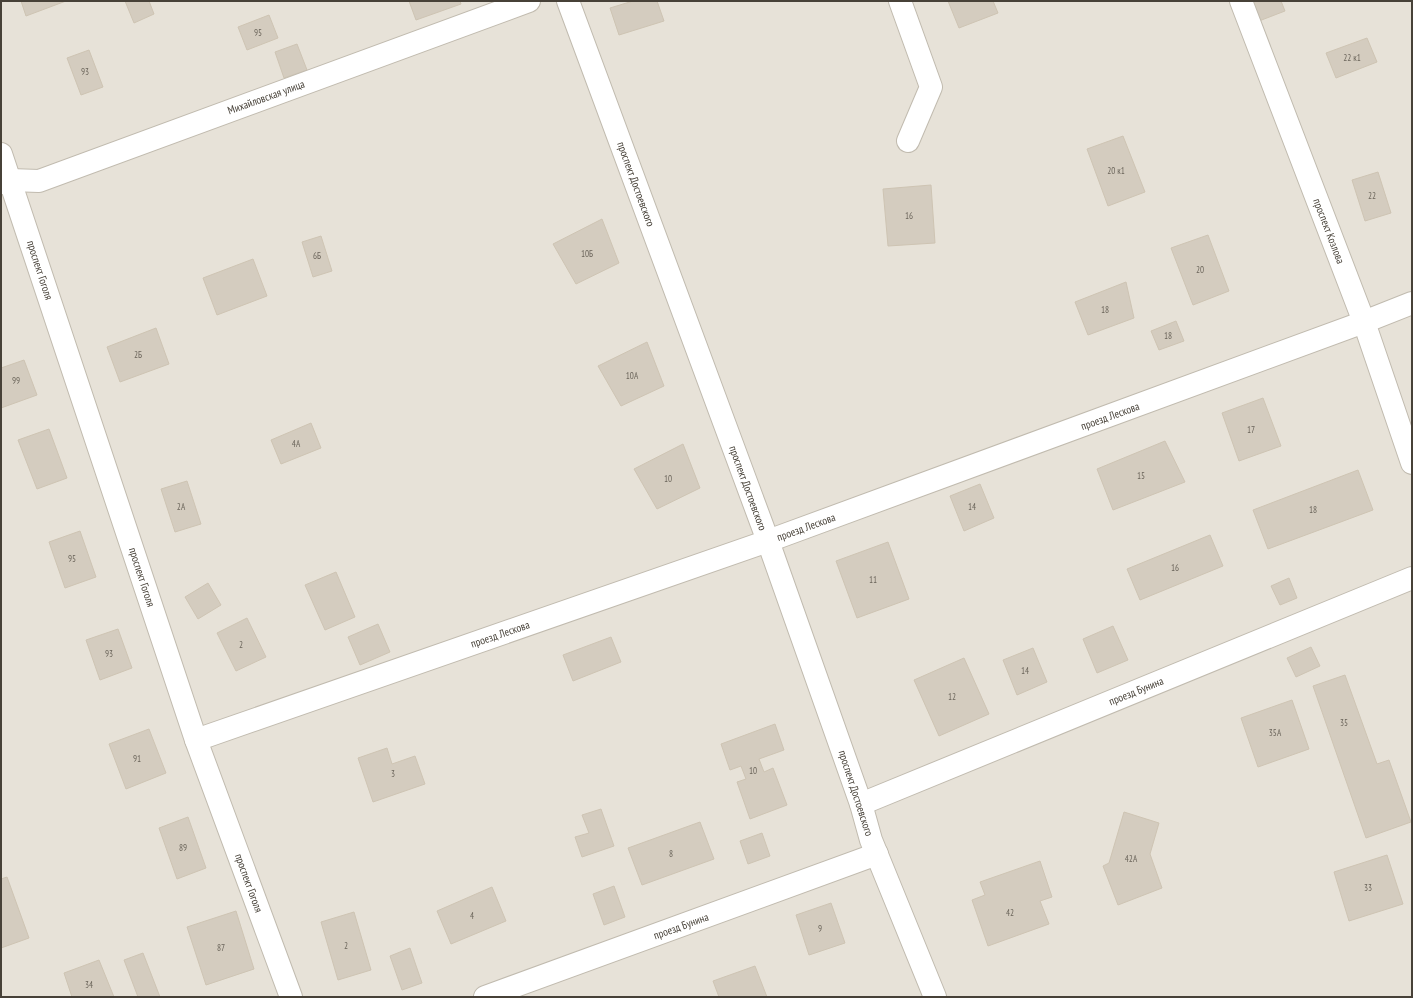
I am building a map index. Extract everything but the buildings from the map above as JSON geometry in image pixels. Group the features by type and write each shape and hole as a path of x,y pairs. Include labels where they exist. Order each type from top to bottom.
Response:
{"street":[{"name":"Михайловская улица","path":"6,182 39,180 529,1"},
{"name":"проспект Достоевского","path":"568,1 768,541 861,804 871,840 935,997"},
{"path":"900,1 931,87 908,141"},
{"name":"проспект Козлова","path":"1241,1 1364,322 1412,463"},
{"name":"проспект Гоголя","path":"1,154 6,182 196,740 291,997"},
{"name":"проезд Лескова","path":"196,740 768,541 1412,303"},
{"name":"проезд Бунина","path":"861,804 1412,578"},
{"name":"проезд Бунина","path":"485,997 877,854"}],"shaded area":[{"path":"1,1 1412,1 1412,997 1,997"}]}
